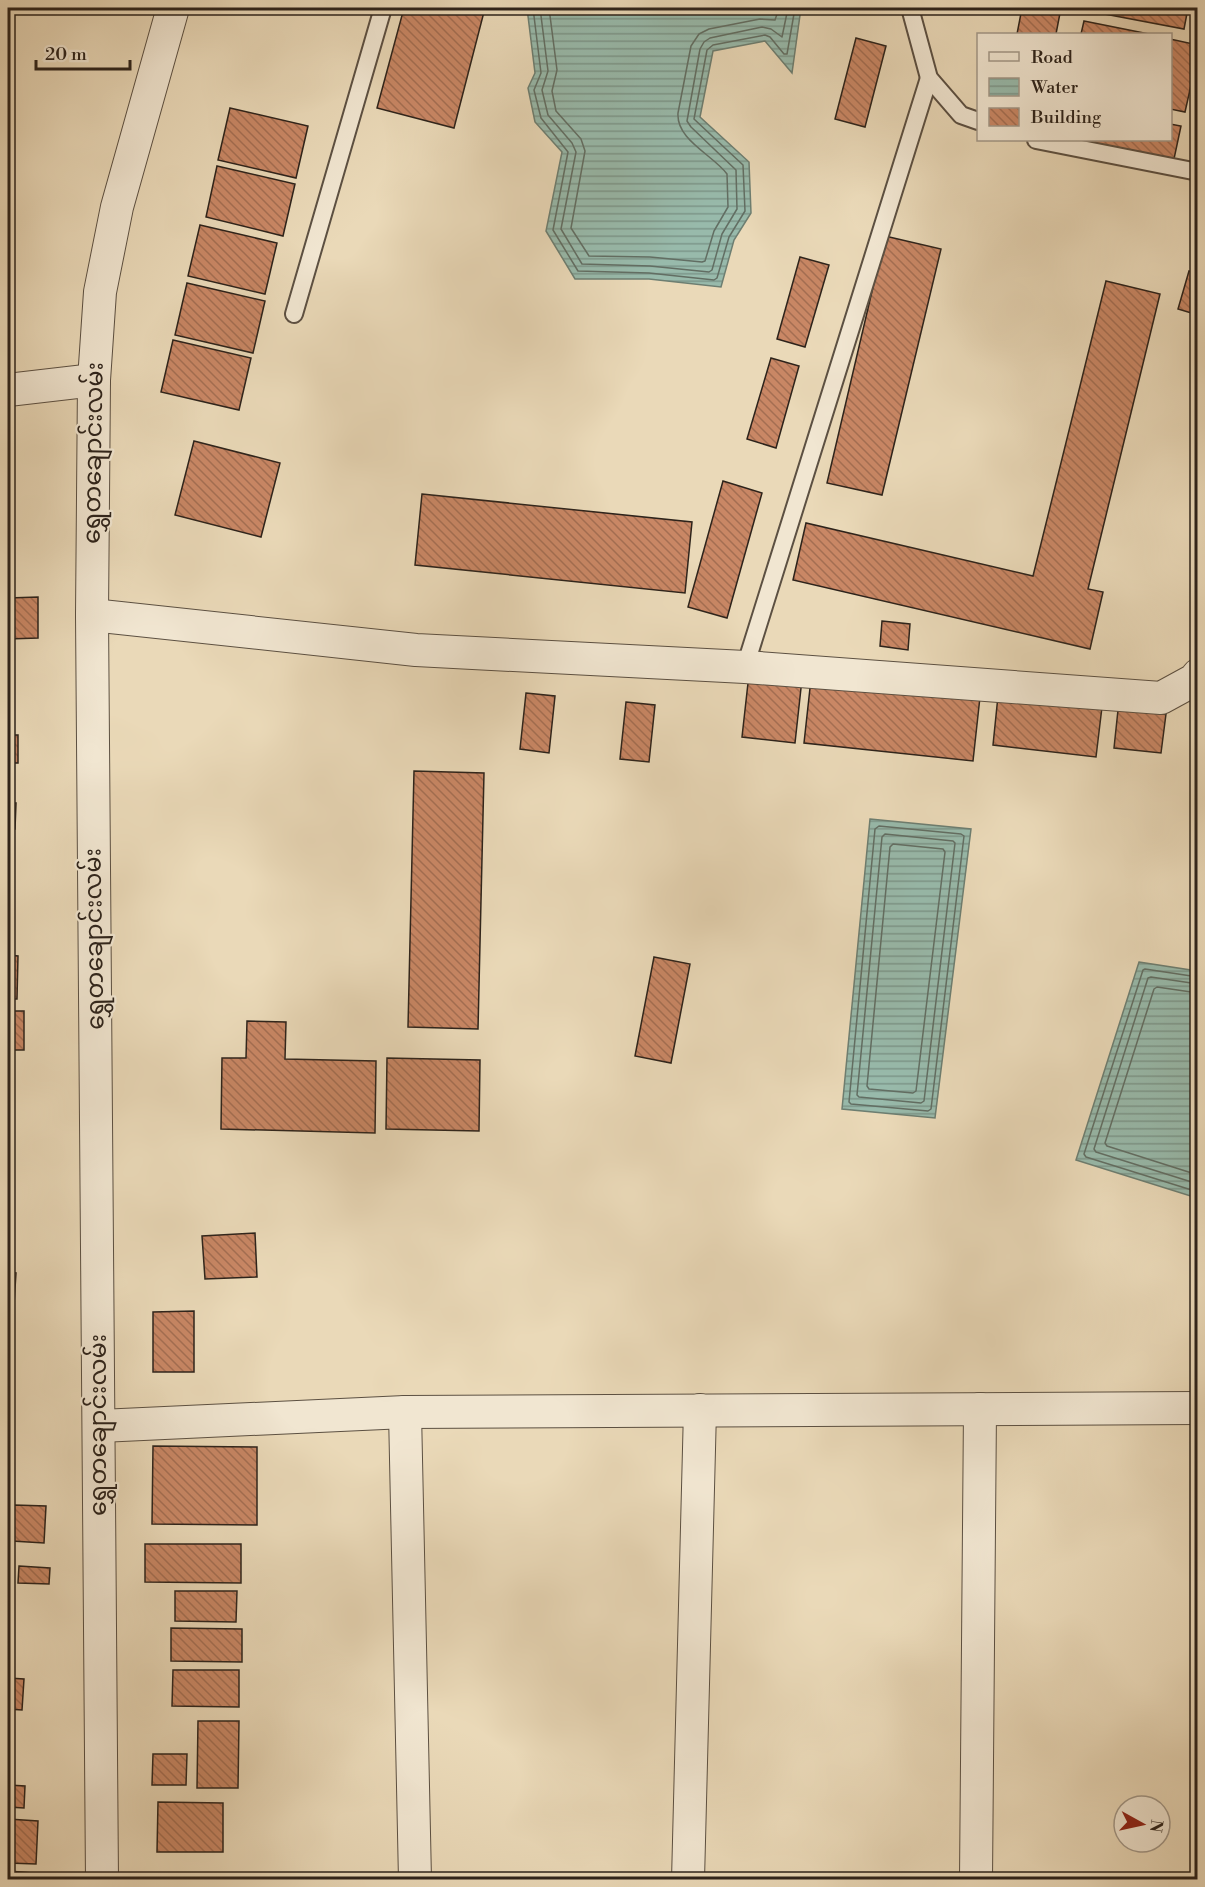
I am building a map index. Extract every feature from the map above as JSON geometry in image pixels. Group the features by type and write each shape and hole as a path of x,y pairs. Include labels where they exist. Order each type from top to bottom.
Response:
{"street":[{"name":"ရွှေတချောင်းလမ်း","path":"102,1880 92,615 94,380 100,292 117,207 173,8"},
{"path":"8,390 94,380"},
{"path":"92,615 416,650 745,667 1161,698 1194,680 1197,675"},
{"path":"100,1426 405,1412 1197,1408"},
{"path":"976,1880 980,1409"},
{"path":"688,1880 700,1410"},
{"path":"405,1412 415,1880"}],"lane":[{"path":"294,314 383,8"},
{"path":"910,8 929,78 961,115 977,121"},
{"path":"745,667 929,78"},
{"path":"1041,141 1197,172"}],"water":[{"path":"527,8 801,8 792,73 765,41 713,51 700,117 749,162 751,213 734,240 721,287 649,279 575,279 546,231 562,152 535,122 528,88 535,73"},
{"path":"870,819 971,829 935,1118 842,1109"},
{"path":"1139,962 1197,971 1197,1198 1076,1160"}],"building":[{"path":"404,8 485,8 454,128 377,108"},
{"path":"1022,8 1061,8 1056,33 1017,33"},
{"path":"1073,8 1188,8 1184,29"},
{"path":"1084,21 1144,33 1081,33"},
{"path":"856,38 886,46 865,127 835,119"},
{"path":"1172,39 1198,45 1185,112 1172,109"},
{"path":"230,108 308,126 296,178 218,160"},
{"path":"1172,124 1181,126 1174,159 1078,141 1172,141"},
{"path":"217,166 295,184 283,236 206,217"},
{"path":"200,225 277,243 265,294 188,276"},
{"path":"885,236 941,249 882,495 827,483"},
{"path":"800,257 829,265 805,347 777,339"},
{"path":"1189,271 1198,274 1198,315 1178,309"},
{"path":"1106,281 1160,294 1088,589 1103,592 1090,649 793,580 806,523 1033,576"},
{"path":"187,283 265,301 253,353 175,335"},
{"path":"173,340 251,358 239,410 161,392"},
{"path":"771,358 799,366 776,448 747,439"},
{"path":"194,441 280,463 261,537 175,515"},
{"path":"723,481 762,493 727,618 688,607"},
{"path":"422,494 692,522 685,593 415,565"},
{"path":"38,597 38,638 8,639 8,598"},
{"path":"882,621 910,624 908,650 880,646"},
{"path":"8,653 14,653 14,678 8,678"},
{"path":"749,674 802,679 795,743 742,737"},
{"path":"811,679 980,697 973,761 804,743"},
{"path":"526,693 555,696 549,753 520,749"},
{"path":"998,696 1102,707 1096,757 993,745"},
{"path":"626,702 655,705 649,762 620,759"},
{"path":"1118,710 1166,714 1161,753 1114,748"},
{"path":"8,735 18,735 18,763 8,763"},
{"path":"414,771 484,773 478,1029 408,1027"},
{"path":"8,803 16,803 15,829 8,829"},
{"path":"8,861 13,861 11,944 8,944"},
{"path":"8,955 18,956 17,999 8,999"},
{"path":"654,957 690,964 671,1063 635,1056"},
{"path":"8,1011 24,1011 24,1050 8,1050"},
{"path":"247,1021 286,1022 285,1059 376,1061 375,1133 221,1129 222,1058 246,1058"},
{"path":"387,1058 480,1060 479,1131 386,1129"},
{"path":"8,1072 13,1072 13,1104 8,1104"},
{"path":"255,1233 257,1277 205,1279 202,1236"},
{"path":"8,1272 16,1273 12,1335 8,1335"},
{"path":"194,1311 194,1372 153,1372 153,1312"},
{"path":"153,1446 257,1447 257,1525 152,1524"},
{"path":"14,1505 46,1506 44,1543 12,1541"},
{"path":"145,1544 241,1544 241,1583 145,1582"},
{"path":"19,1566 50,1568 49,1584 18,1583"},
{"path":"175,1591 237,1591 236,1622 175,1621"},
{"path":"171,1628 242,1629 242,1662 171,1661"},
{"path":"173,1670 239,1670 239,1707 172,1706"},
{"path":"8,1678 24,1679 22,1710 8,1709"},
{"path":"198,1721 239,1721 238,1788 197,1788"},
{"path":"153,1754 187,1754 186,1785 152,1785"},
{"path":"8,1785 25,1786 24,1808 8,1807"},
{"path":"158,1802 223,1803 223,1852 157,1852"},
{"path":"8,1819 38,1821 36,1864 8,1863"},
{"path":"8,1871 33,1873 33,1880 8,1880"}]}
